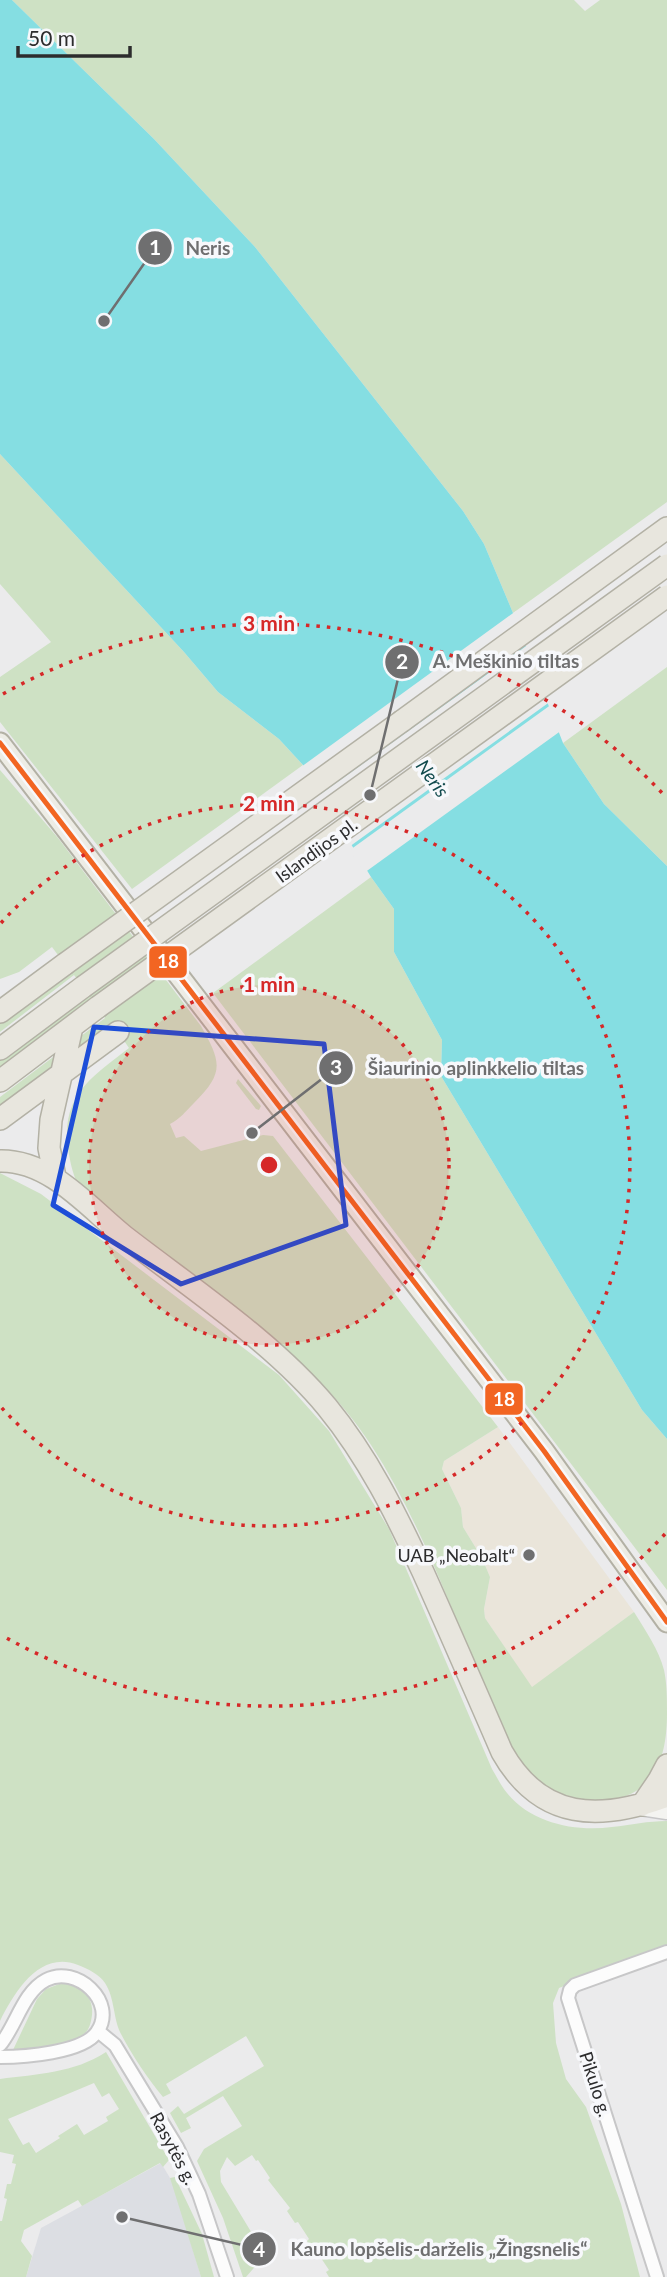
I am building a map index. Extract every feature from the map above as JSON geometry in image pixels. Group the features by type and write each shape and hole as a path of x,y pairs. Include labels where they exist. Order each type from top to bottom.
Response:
{"highway":[{"path":"0,1012 667,528"},
{"name":"Islandijos pl.","path":"0,1049 667,565"},
{"name":"Islandijos pl.","path":"0,1081 98,1007 667,596"},
{"path":"0,989 44,979"},
{"path":"55,1177 49,1136 55,1105 69,1068 72,1027"},
{"path":"0,1119 118,1032"},
{"path":"0,1161 20,1163 55,1177 100,1217 267,1348 298,1375 327,1407 374,1474 394,1510 502,1752 509,1765 527,1785 547,1800 578,1810 602,1812 641,1806 667,1796"},
{"path":"641,1806 667,1765"}],"main road":[{"path":"0,743 544,1451 667,1622"},
{"path":"641,1806 667,1810"}],"street":[{"name":"Pikulo g.","path":"657,2277 568,1998 575,1985 667,1952"},
{"path":"0,2045 9,2035 34,1990 44,1981 55,1976 67,1976 90,1987 99,2000 102,2016 98,2031 89,2040 54,2052 0,2057"},
{"name":"Rasytės g.","path":"98,2031 115,2045 185,2163 217,2241 227,2277"}],"highlighted area":[{"path":"94,1027 324,1044 346,1225 181,1284 53,1205"}],"shaded area":[{"path":"498,1427 634,1612 532,1688 485,1618 490,1577 463,1527 461,1508 442,1469 444,1461"},
{"path":"161,2163 173,2183 201,2277 26,2277 41,2228"}],"green space":[{"path":"12,0 574,0 585,11 600,0 667,0 667,502 513,613 484,544 463,511 255,247 154,139"},
{"path":"0,454 218,692 279,739 303,765 132,889 0,722 0,677 51,642 0,584"},
{"path":"667,667 667,866 604,804 563,743"},
{"path":"0,770 58,838 208,1038 216,1058 215,1075 183,1115 170,1124 176,1138 184,1136 201,1151 263,1135 273,1136 498,1427 444,1461 442,1469 461,1508 463,1527 490,1577 485,1618 532,1687 634,1612 643,1626 664,1670 667,1696 666,1730 660,1760 654,1772 635,1792 602,1801 576,1799 544,1788 526,1774 501,1730 416,1526 387,1471 353,1420 312,1373 266,1332 78,1185 68,1148 69,1114 74,1101 92,1078 129,1048 112,1023 0,1107 0,1097 105,1018 91,999 0,1069 0,1060 89,995 74,975 0,1032 0,1024 70,971 52,947 19,972 0,979"},
{"path":"371,877 394,909 394,952 442,1040 441,1076 642,1410 667,1439 667,1590 213,993"},
{"path":"238,1079 261,1106 259,1110 236,1083"},
{"path":"0,1173 41,1194 279,1375 329,1431 389,1529 492,1769 517,1803 541,1818 583,1828 667,1821 667,1945 559,1988 553,2003 556,2043 566,2079 586,2107 621,2204 640,2277 329,2277 326,2272 329,2270 317,2252 314,2253 298,2222 295,2223 287,2211 290,2208 252,2155 235,2166 227,2157 220,2171 221,2182 265,2255 246,2277 243,2277 223,2218 197,2161 204,2149 242,2126 223,2096 186,2118 191,2128 181,2133 170,2113 178,2106 184,2114 264,2066 246,2036 166,2084 171,2093 163,2097 140,2067 121,2034 111,1995 105,1983 86,1968 64,1962 41,1968 21,1986 0,2021"},
{"path":"62,1983 80,1990 91,2002 92,2015 87,2031 67,2043 13,2050 37,1999 46,1989"},
{"path":"106,2052 169,2160 163,2167 160,2163 82,2206 78,2200 24,2230 21,2241 32,2256 26,2277 0,2277 0,2221 7,2199 4,2198 7,2184 11,2184 16,2164 12,2163 14,2155 0,2152 0,2079 55,2072 94,2059","holes":["94,2083 102,2097 109,2093 119,2109 106,2117 108,2121 84,2135 77,2124 36,2153 29,2142 23,2145 8,2119"]},
{"path":"175,2177 202,2234 214,2277 201,2277 170,2178"}],"water":[{"path":"0,0 12,0 154,139 255,247 463,511 484,544 563,743 604,804 667,866 667,1439 642,1410 441,1076 442,1040 394,952 394,909 371,877 303,765 279,739 218,692 0,454"}],"pier":[{"path":"516,611 528,641 317,794 301,767"},
{"path":"529,644 551,701 349,847 318,796"},
{"path":"552,704 562,730 364,873 350,850"}],"transit line":[{"name":"18","path":"0,743 544,1451 667,1622"}],"place":[{"name":"Neris","path":"104,321"},
{"name":"A. Meškinio tiltas","path":"370,795"},
{"name":"Šiaurinio aplinkkelio tiltas","path":"252,1133"},
{"name":"UAB „Neobalt“","path":"529,1555"},
{"name":"Kauno lopšelis-darželis „Žingsnelis“","path":"122,2217"}]}
